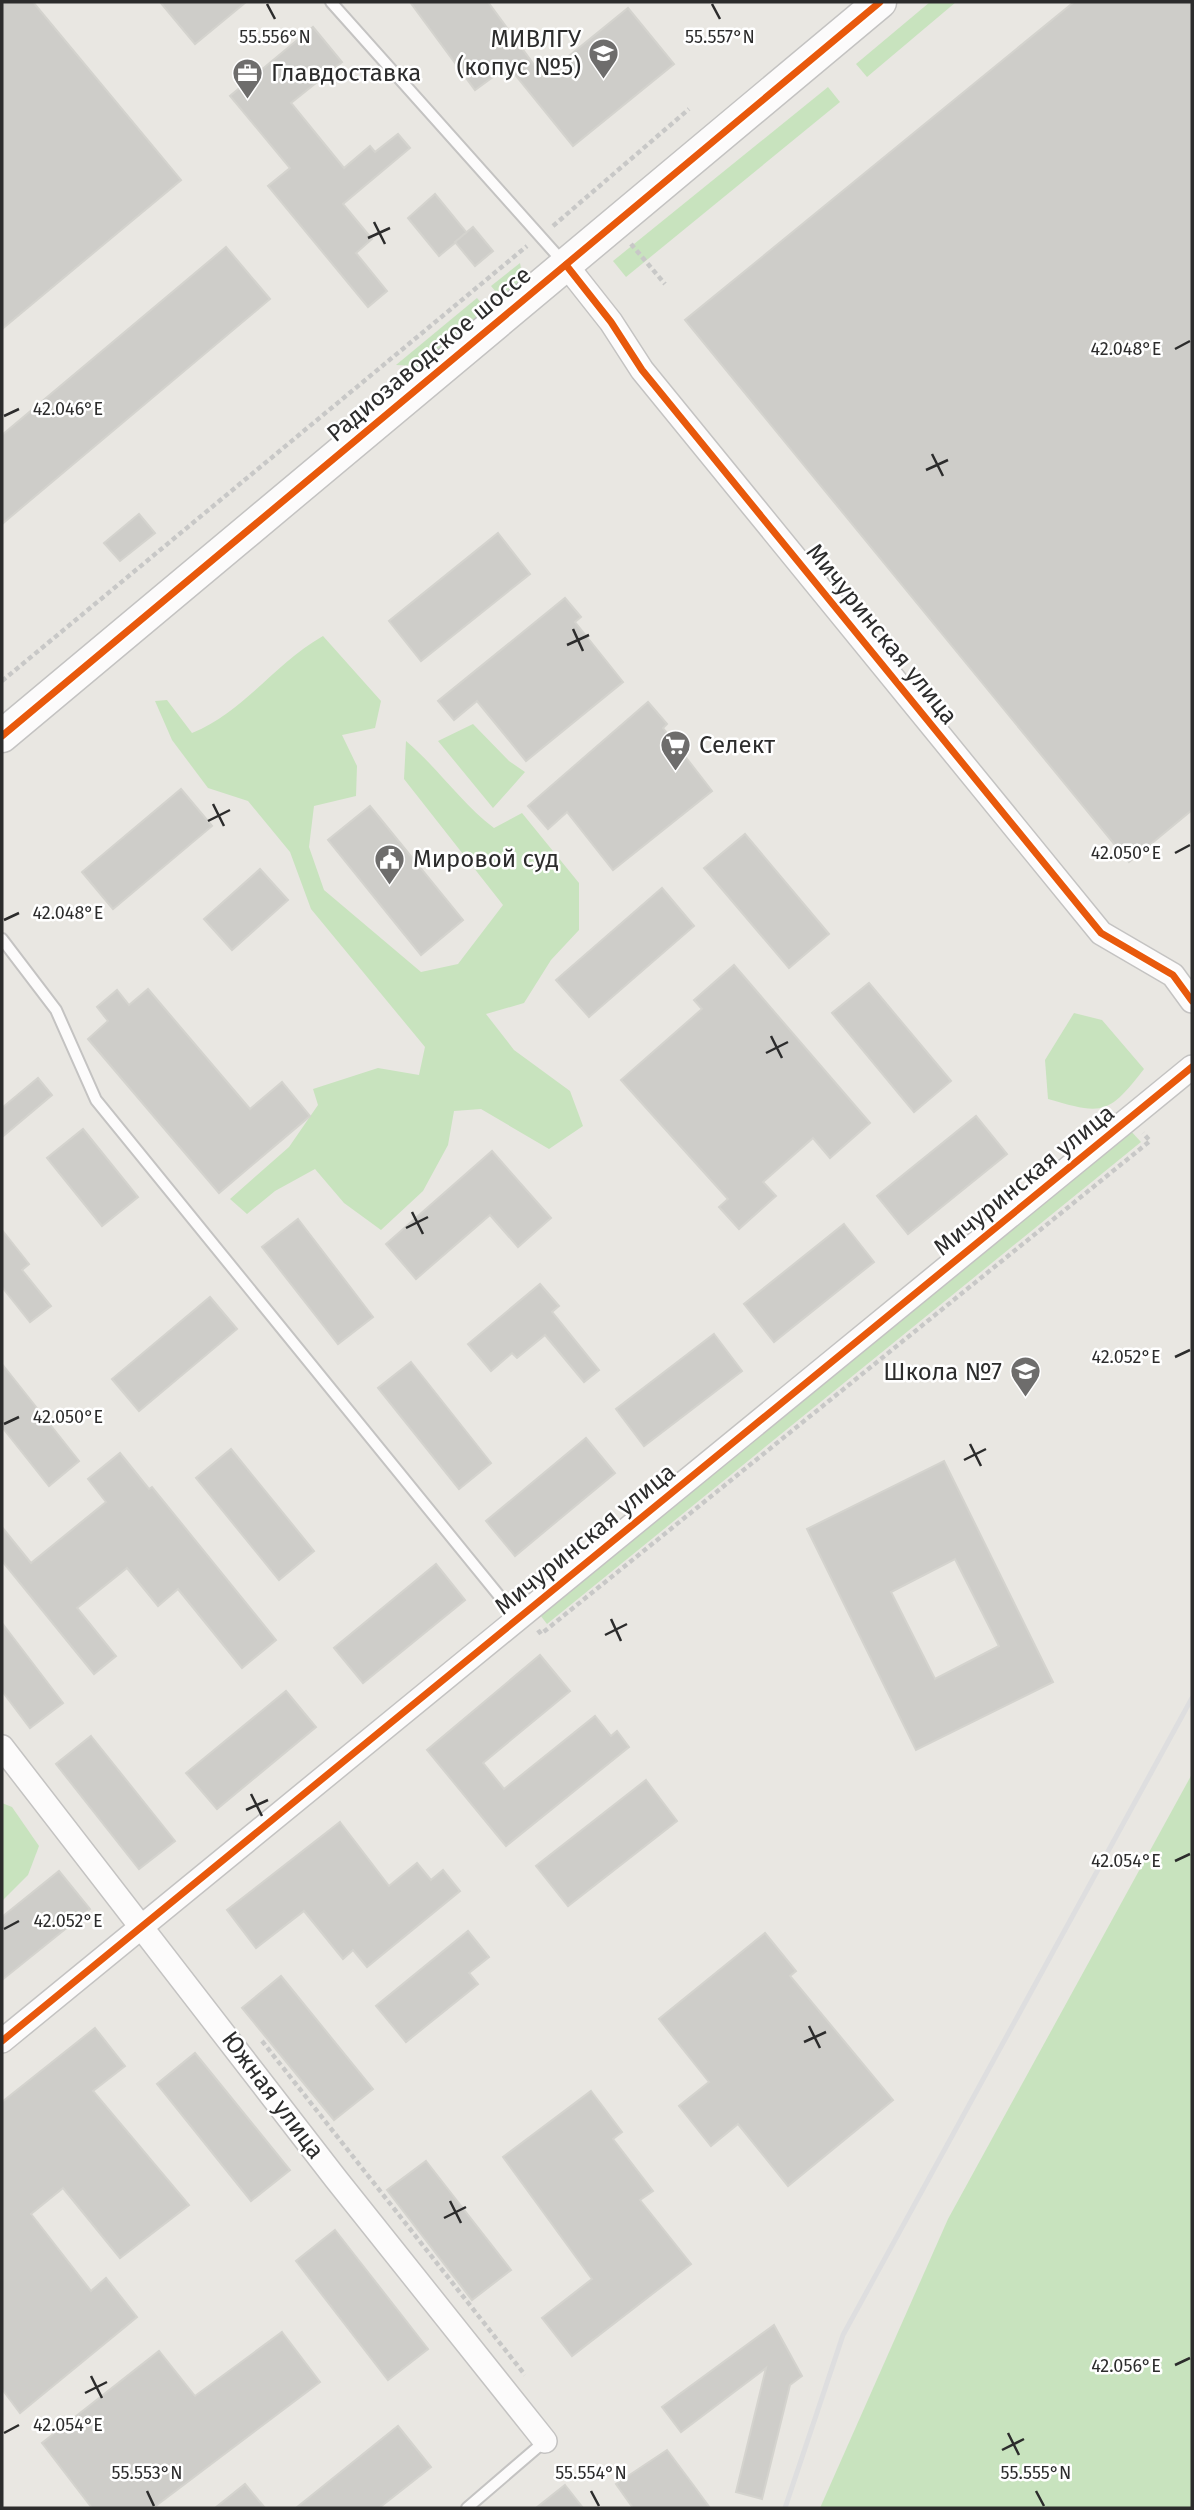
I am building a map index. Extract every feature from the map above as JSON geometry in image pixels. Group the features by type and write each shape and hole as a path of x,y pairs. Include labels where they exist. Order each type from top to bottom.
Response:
{"street":[{"name":"Радиозаводское шоссе","path":"2,736 880,2"},
{"name":"Мичуринская улица","path":"566,265 611,322 642,370 1101,933 1173,975 1192,1001"},
{"name":"Мичуринская улица","path":"2,2041 142,1926 527,1623 1192,1067"},
{"name":"Южная улица","path":"2,1747 336,2179 545,2441"}],"lane":[{"path":"331,2 538,237 566,265"},
{"path":"2,939 57,1010 96,1100 527,1623"},
{"path":"467,2508 545,2441"}],"path":[{"path":"2,681 689,109"},
{"path":"527,1623 541,1634 1150,1141 1130,1117"},
{"path":"253,2030 532,2384"}],"green space":[{"path":"930,2 956,2 867,77 856,64"},
{"path":"828,87 840,102 626,277 613,261"},
{"path":"520,263 521,275 518,284 502,299 491,286"},
{"path":"477,298 487,310 419,366 396,365"},
{"path":"323,636 381,701 375,728 342,735 357,766 356,796 314,806 309,847 324,890 421,972 458,964 503,905 404,779 406,741 494,828 522,813 579,883 579,930 551,960 524,1003 486,1014 514,1050 570,1091 583,1126 549,1149 481,1109 454,1111 448,1145 423,1191 381,1230 344,1203 315,1169 275,1191 247,1214 230,1199 289,1147 318,1105 313,1089 378,1068 419,1075 425,1047 311,909 290,852 248,801 208,788 172,740 155,701 167,700 192,733 228,713 305,647"},
{"path":"473,724 509,761 525,772 493,808 438,741"},
{"path":"1074,1013 1102,1020 1144,1069 1122,1095 1103,1107 1081,1108 1048,1099 1045,1060"},
{"path":"1129,1129 1141,1142 547,1624 537,1611"},
{"path":"1192,1774 1192,2508 820,2508 948,2219"},
{"path":"2,1803 12,1807 39,1846 28,1875 2,1901"}],"building":[{"path":"2,2 33,2 181,180 2,329"},
{"path":"160,2 246,2 195,44"},
{"path":"410,2 488,2 543,77 628,8 674,64 573,146 508,66 475,90"},
{"path":"1074,2 1192,2 1192,810 1129,862 685,320"},
{"path":"313,27 342,62 291,103 344,168 370,146 375,152 398,134 410,148 343,204 372,239 356,253 387,291 368,307 268,186 290,168 230,96"},
{"path":"435,194 467,233 439,256 408,218"},
{"path":"473,227 493,251 475,266 455,242"},
{"path":"226,247 270,299 2,524 2,435"},
{"path":"139,514 155,533 120,561 104,543"},
{"path":"498,533 530,574 421,661 389,621"},
{"path":"565,598 581,617 575,622 623,682 526,761 477,701 454,720 438,701"},
{"path":"648,702 667,724 663,728 712,791 613,870 567,812 548,829 528,806"},
{"path":"181,789 212,826 113,909 82,872"},
{"path":"370,806 463,920 421,955 328,840"},
{"path":"745,834 829,934 789,968 704,868"},
{"path":"260,869 288,900 232,950 204,919"},
{"path":"662,888 694,926 589,1017 556,980"},
{"path":"734,965 870,1123 830,1158 813,1138 763,1182 776,1196 739,1229 719,1207 728,1199 621,1080 702,1009 694,1000"},
{"path":"869,983 951,1081 914,1112 832,1013"},
{"path":"148,989 250,1109 282,1082 310,1116 219,1193 88,1039 108,1021 97,1007 117,990 129,1005"},
{"path":"38,1078 52,1095 2,1137 2,1108"},
{"path":"976,1116 1007,1154 908,1234 877,1196"},
{"path":"83,1129 138,1197 102,1226 47,1158"},
{"path":"492,1151 551,1218 518,1247 490,1215 416,1279 386,1244"},
{"path":"298,1219 373,1317 338,1344 262,1247"},
{"path":"844,1224 874,1262 774,1342 744,1304"},
{"path":"2,1230 29,1264 22,1270 51,1306 30,1322 2,1287"},
{"path":"540,1284 559,1306 552,1312 599,1370 584,1382 545,1335 517,1358 512,1353 491,1371 468,1344"},
{"path":"210,1297 237,1329 139,1411 112,1379"},
{"path":"714,1334 742,1371 644,1446 616,1409"},
{"path":"411,1362 491,1463 459,1489 378,1388"},
{"path":"2,1364 79,1461 49,1486 2,1427"},
{"path":"586,1438 615,1473 515,1556 486,1521"},
{"path":"231,1449 314,1551 279,1580 196,1478"},
{"path":"120,1453 149,1489 152,1487 276,1640 242,1668 178,1589 158,1606 127,1568 77,1608 116,1656 94,1674 2,1561 2,1527 31,1563 106,1502 88,1479"},
{"path":"944,1461 1053,1682 916,1750 807,1529","holes":["955,1559 999,1646 935,1679 891,1592"]},
{"path":"436,1564 465,1600 363,1683 334,1648"},
{"path":"2,1623 63,1703 30,1728 2,1691"},
{"path":"540,1655 570,1691 483,1763 504,1789 595,1716 611,1736 617,1731 629,1747 506,1846 427,1750"},
{"path":"286,1691 316,1727 217,1809 186,1773"},
{"path":"91,1736 175,1841 139,1869 56,1764"},
{"path":"646,1780 677,1821 568,1906 536,1866"},
{"path":"340,1822 389,1886 417,1863 431,1880 443,1870 460,1891 367,1967 353,1950 343,1959 304,1911 256,1948 227,1910"},
{"path":"59,1871 90,1909 2,1980 2,1917"},
{"path":"468,1931 489,1957 469,1973 478,1984 406,2042 376,2006"},
{"path":"765,1933 796,1971 790,1976 893,2100 788,2186 738,2124 711,2146 679,2106 709,2082 659,2019"},
{"path":"281,1976 373,2089 334,2120 242,2008"},
{"path":"95,2028 125,2066 93,2091 189,2205 120,2258 63,2188 31,2214 91,2291 106,2278 137,2317 20,2413 2,2389 2,2102"},
{"path":"195,2053 290,2170 251,2201 157,2084"},
{"path":"591,2091 622,2132 613,2139 653,2191 640,2200 691,2264 572,2356 542,2318 592,2279 503,2157"},
{"path":"426,2161 511,2270 472,2300 387,2190"},
{"path":"335,2230 428,2349 388,2380 296,2261"},
{"path":"774,2325 802,2376 790,2385 762,2499 736,2492 766,2368 681,2432 662,2407"},
{"path":"282,2332 320,2382 153,2508 92,2508 42,2443 159,2351 195,2396"},
{"path":"398,2426 431,2467 379,2508 296,2508"},
{"path":"667,2450 710,2508 633,2508 616,2484"},
{"path":"245,2484 265,2508 215,2508"},
{"path":"565,2485 583,2508 536,2508"}],"railway":[{"path":"785,2508 843,2335 1192,1698"}],"cycle path":[{"path":"2,736 880,2"},
{"path":"566,265 611,322 642,370 1101,933 1173,975 1192,1001"},
{"path":"2,2041 1192,1067"}],"place":[{"name":"МИВЛГУ (копус №5)","path":"604,80"},
{"name":"Главдоставка","path":"248,100"},
{"name":"Селект","path":"676,772"},
{"name":"Мировой суд","path":"390,886"},
{"name":"Школа №7","path":"1025,1399"}]}
